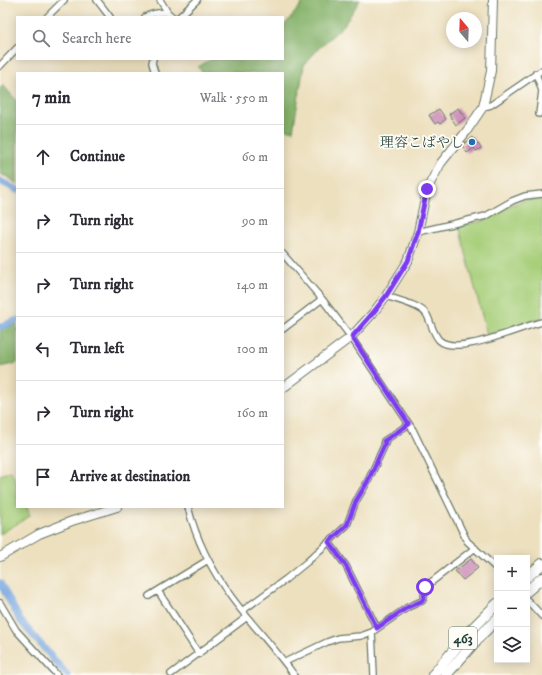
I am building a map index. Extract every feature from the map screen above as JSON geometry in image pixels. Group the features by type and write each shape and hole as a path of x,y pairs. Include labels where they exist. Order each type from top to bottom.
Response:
{"highway":[{"path":"530,574 542,564"},
{"path":"530,588 542,578"},
{"name":"463","path":"433,675 470,631 494,607"},
{"name":"463","path":"446,675 494,622"}],"street":[{"path":"48,16 64,0"},
{"path":"98,0 109,16"},
{"path":"160,0 171,15"},
{"path":"180,16 197,0"},
{"path":"284,387 352,337 386,296 408,261 418,232 427,189 441,163 466,132 483,107 491,71 493,0"},
{"path":"147,16 161,12 171,15"},
{"path":"0,66 16,49"},
{"path":"152,61 155,72"},
{"path":"483,107 491,105 542,70"},
{"path":"536,73 542,91 539,114"},
{"path":"418,232 486,216 512,201 525,196 542,194"},
{"path":"284,255 322,299 352,337 409,424 467,541 494,566"},
{"path":"386,296 418,307 424,311 439,339 446,344 454,346 488,340 542,322"},
{"path":"284,328 322,299"},
{"path":"242,611 286,579 347,525 356,501 368,481 385,444 384,441 409,424"},
{"path":"0,557 39,534 72,521 114,508"},
{"path":"188,508 208,560 219,578 242,611 285,662 294,675"},
{"path":"329,542 346,566 375,630 374,675"},
{"path":"285,662 338,638 361,636 375,630 408,607 422,601 424,598 425,587 474,548"},
{"path":"149,596 208,560"},
{"path":"158,591 199,654"},
{"path":"0,603 16,630 56,675"},
{"path":"530,603 542,616"},
{"path":"172,674 247,617"}],"green space":[{"path":"305,0 360,0 344,25 319,48 304,65 293,131 284,128 284,72 202,72 198,67 209,60 284,60 284,26"},
{"path":"3,85 16,100 16,183 8,177 0,174 0,89"},
{"path":"542,198 542,319 487,335 459,226 486,220 511,205 525,200"},
{"path":"16,324 16,363 0,367 0,330"},
{"path":"11,471 16,482 16,508 27,508 30,516 0,534 0,475"}],"building":[{"path":"458,108 465,118 456,125 449,114"},
{"path":"439,109 446,119 440,124 438,122 435,124 429,115"},
{"path":"473,137 481,148 476,151 474,148 467,153 462,145"},
{"path":"471,559 478,568 463,580 455,571"}],"waterway":[{"path":"0,181 16,189"},
{"path":"0,327 16,320"},
{"path":"0,583 20,620 67,675"}],"place":[{"name":"理容こばやし","path":"472,142"}],"route":[{"path":"425,587 424,598 422,601 408,607 377,628 346,566 329,542 347,525 356,501 368,481 385,444 384,441 409,424 352,337 386,296 408,261 418,232 427,189"}]}
